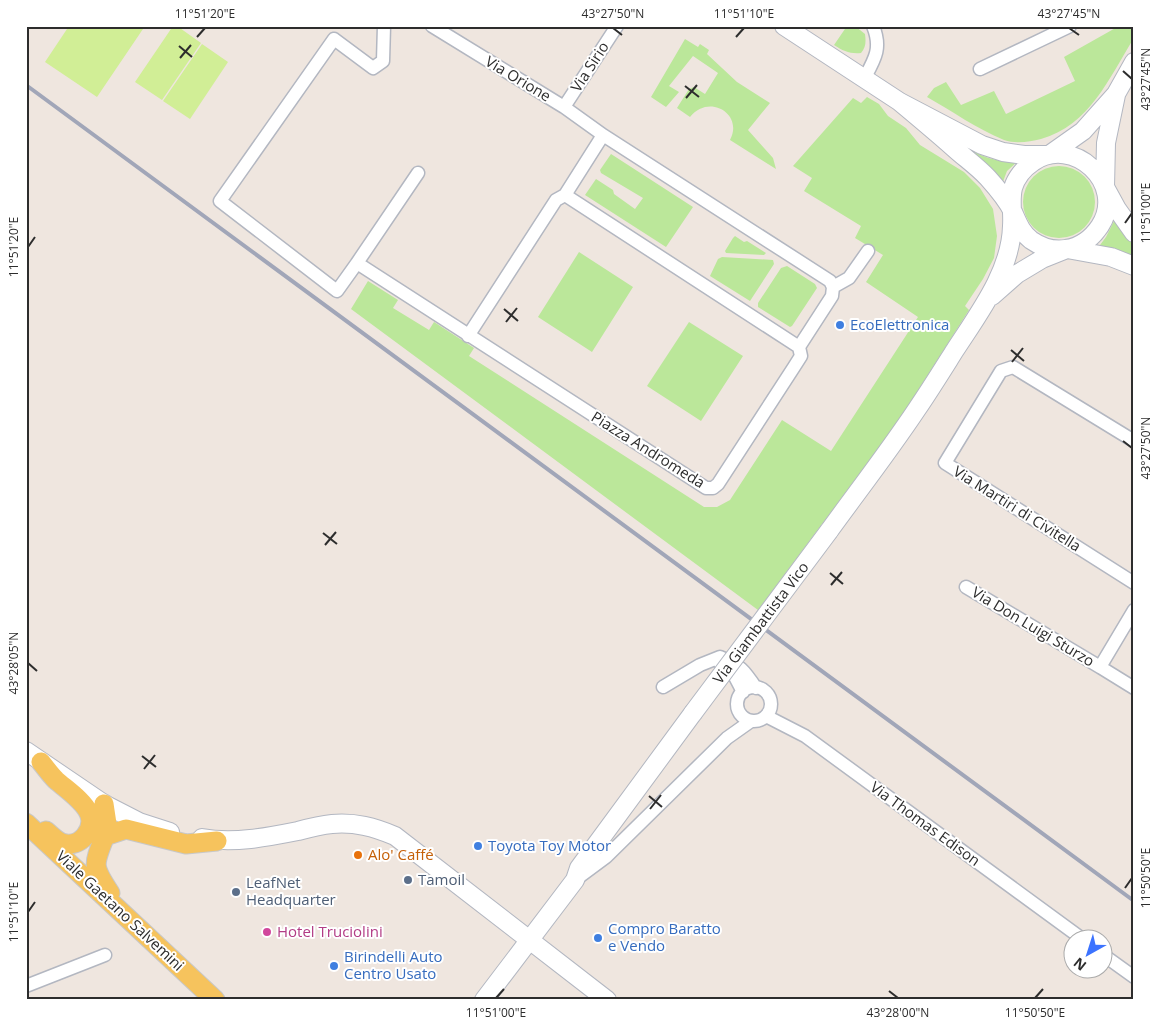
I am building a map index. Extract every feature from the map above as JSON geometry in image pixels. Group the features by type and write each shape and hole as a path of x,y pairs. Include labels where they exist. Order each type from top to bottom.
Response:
{"main road":[{"path":"26,814 63,843 75,844 85,837 91,827 91,821 86,808 34,756"},
{"path":"104,804 107,824 95,867 128,919"},
{"name":"Viale Gaetano Salvemini","path":"26,823 214,1000"},
{"path":"105,836 126,829 186,844 217,841"}],"street":[{"path":"384,26 383,61 373,68 334,39 220,201 337,290 418,173"},
{"name":"Via Orione","path":"432,26 564,107 603,135"},
{"name":"Via Sirio","path":"564,107 616,26"},
{"path":"784,26 900,102 982,145 1003,152 1024,155 1063,154 1077,157 1089,164 1098,174 1117,210 1134,233"},
{"path":"864,79 877,55 877,36 873,26"},
{"path":"980,69 1070,26"},
{"path":"1013,212 1013,193 1019,175 1032,162 1049,155 1083,131 1116,94 1134,62"},
{"path":"1067,249 1078,246 1088,240 1102,224 1106,212 1106,143 1116,94"},
{"path":"900,102 987,178 1013,212 1023,232 1031,240 1048,248 1067,249 1111,258 1134,266"},
{"path":"468,336 556,200 565,195 603,135 830,281 833,287 849,278 868,251"},
{"path":"565,195 800,347"},
{"name":"Via Giambattista Vico","path":"484,1000 575,880 579,868 917,410 986,302 1004,264 1012,236 1013,212"},
{"name":"Via Giambattista Vico","path":"986,302 1017,274 1042,259 1067,249"},
{"name":"Piazza Andromeda","path":"357,262 468,336 706,488 713,488 718,484 801,356 800,347 832,296 833,287"},
{"name":"Via Martiri di Civitella","path":"1134,441 1013,367 1001,370 945,463 1134,583"},
{"name":"Via Don Luigi Sturzo","path":"966,587 1134,688"},
{"name":"Via Don Luigi Sturzo","path":"1100,667 1134,610"},
{"path":"664,687 700,665 720,657 736,663 744,670 756,688"},
{"path":"700,665 720,663 733,673 742,692"},
{"path":"770,702 769,712 766,716 756,721 751,721 741,716 738,710 738,699 742,692 750,688 756,688 765,692 770,702 805,736"},
{"name":"Via Thomas Edison","path":"766,716 805,736 1067,928"},
{"path":"575,880 606,857 727,738 751,721"},
{"path":"34,756 104,804 139,822 172,832 217,841 284,834 331,824 353,824 374,827 395,836 607,1000"},
{"path":"26,986 105,954"},
{"path":"1112,961 1134,977"}],"green space":[{"path":"69,26 145,26 97,97 45,62"},
{"path":"173,26 177,26 201,43 162,100 135,82"},
{"path":"847,26 855,26 865,34 864,49 861,53 847,52 834,45"},
{"path":"1119,26 1134,26 1134,38 1107,84 1073,123 1041,139 1022,142 1004,140 974,125 927,97 934,88 946,82 961,105 994,91 1006,114 1075,81 1064,57"},
{"path":"685,39 698,47 700,44 709,50 707,54 737,82 770,103 748,130 773,158 776,169 730,140 733,131 732,122 729,115 722,110 715,107 706,107 698,110 690,117 677,108 689,89 694,87 705,94 718,73 693,56 669,86 679,92 666,107 651,97"},
{"path":"202,44 228,62 190,119 163,101"},
{"path":"867,97 879,104 888,116 906,128 920,145 964,172 980,188 993,209 997,236 994,258 965,306 969,310 898,422 758,610 351,309 368,281 398,300 393,308 429,330 434,322 474,348 469,356 704,507 717,507 730,500 782,420 831,451 918,317 866,282 883,255 855,238 861,226 804,191 812,178 793,166 853,98 861,103"},
{"path":"961,145 988,158 1017,162 1007,171 1001,187"},
{"path":"611,154 693,207 666,247 585,195 596,179 613,190 614,194 635,209 643,198 601,173 600,170"},
{"path":"1052,166 1066,166 1085,176 1095,195 1095,209 1085,228 1066,238 1052,238 1033,228 1023,209 1023,195 1033,176"},
{"path":"1114,221 1134,242 1134,260 1097,249"},
{"path":"735,236 766,253 764,255 726,253 725,251"},
{"path":"579,252 633,287 592,352 538,317"},
{"path":"722,257 773,260 774,264 750,301 710,276 718,259"},
{"path":"787,266 815,284 817,288 790,327 758,307 758,303 781,268"},
{"path":"689,322 743,356 701,421 647,386"}],"railway":[{"path":"26,85 1134,901"}],"place":[{"name":"EcoElettronica","path":"840,325"},
{"name":"Toyota Toy Motor","path":"478,846"},
{"name":"Alo' Caffé","path":"358,855"},
{"name":"Tamoil","path":"408,880"},
{"name":"LeafNet Headquarter","path":"236,892"},
{"name":"Hotel Truciolini","path":"267,932"},
{"name":"Compro Baratto e Vendo","path":"598,938"},
{"name":"Birindelli Auto Centro Usato","path":"334,966"}]}
